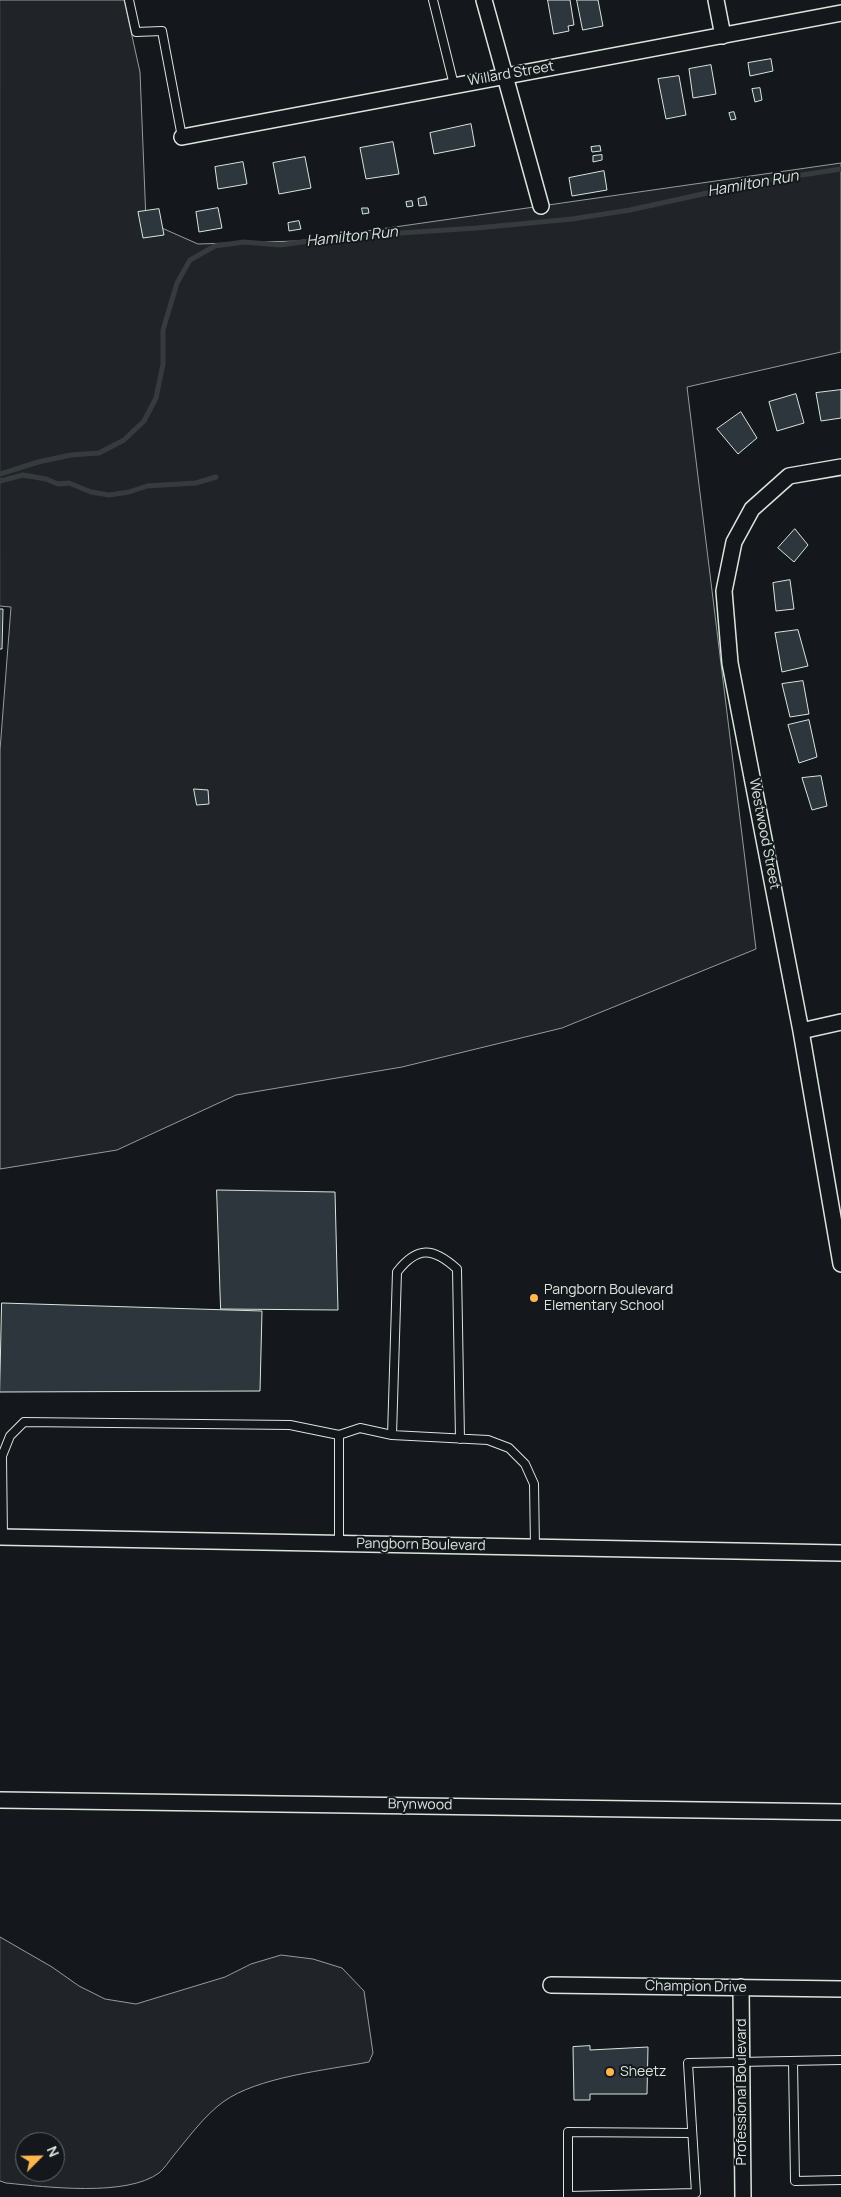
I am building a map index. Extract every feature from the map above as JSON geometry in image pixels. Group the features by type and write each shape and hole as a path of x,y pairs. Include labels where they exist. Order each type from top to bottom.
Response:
{"street":[{"path":"484,0 540,206"},
{"path":"716,0 723,36"},
{"name":"Willard Street","path":"182,137 841,13"},
{"name":"Westwood Street","path":"841,468 788,476 752,509 734,542 724,591 730,663 801,1031 841,1264"},
{"path":"801,1031 841,1022"},
{"name":"Pangborn Boulevard","path":"1,1536 841,1553"},
{"name":"Brynwood","path":"0,1800 841,1812"},
{"name":"Champion Drive","path":"551,1985 841,1989"},
{"name":"Professional Boulevard","path":"741,1988 743,2197"}],"lane":[{"path":"129,0 136,32 162,32 182,137"},
{"path":"433,0 454,85"},
{"path":"392,1435 397,1272 407,1259 420,1252 444,1256 457,1269 460,1438"},
{"path":"1,1536 2,1456 10,1436 24,1422 290,1426 339,1435 360,1428 392,1435 488,1440 509,1448 525,1464 534,1484 535,1547"},
{"path":"339,1435 339,1543"},
{"path":"692,2133 568,2132 569,2196 696,2193 688,2063 841,2060"},
{"path":"793,2062 795,2181 841,2180"}],"shaded area":[{"path":"0,0 124,0 140,72 146,221 198,244 297,241 841,163 841,352 687,387 756,949 562,1028 402,1067 236,1095 117,1150 0,1169 0,750 11,607 0,606"},
{"path":"0,1937 52,1967 79,1986 105,1999 136,2004 225,1977 251,1964 281,1955 313,1959 342,1968 364,1991 373,2053 369,2062 273,2080 237,2093 209,2114 159,2173 145,2180 107,2188 64,2188 0,2181"}],"building":[{"path":"548,0 570,0 574,25 568,26 569,31 554,34"},
{"path":"577,0 598,0 603,26 583,30"},
{"path":"771,59 773,71 750,76 748,63"},
{"path":"711,65 716,94 693,98 689,69"},
{"path":"679,76 686,115 666,119 658,79"},
{"path":"760,88 762,100 755,102 752,89"},
{"path":"734,112 736,119 731,120 729,113"},
{"path":"471,124 475,146 434,154 430,133"},
{"path":"393,142 399,174 366,179 360,148"},
{"path":"600,146 601,151 592,152 591,147"},
{"path":"602,155 602,160 593,162 593,156"},
{"path":"305,157 311,188 279,194 273,163"},
{"path":"243,162 247,184 218,189 215,167"},
{"path":"604,171 607,190 572,196 569,178"},
{"path":"425,197 427,205 419,206 418,199"},
{"path":"412,201 413,206 407,207 406,202"},
{"path":"218,208 222,228 199,232 196,212"},
{"path":"362,208 368,208 369,213 363,214"},
{"path":"159,209 164,235 143,238 138,212"},
{"path":"299,221 301,229 289,231 288,223"},
{"path":"841,390 841,418 821,421 816,393"},
{"path":"796,394 804,423 777,431 769,402"},
{"path":"741,412 757,438 738,454 717,429"},
{"path":"795,529 808,545 794,562 778,548"},
{"path":"790,580 794,609 776,611 773,583"},
{"path":"0,609 3,609 2,649 0,649"},
{"path":"798,630 808,666 782,672 775,633"},
{"path":"803,681 809,714 790,717 782,684"},
{"path":"809,720 817,757 799,763 788,725"},
{"path":"821,776 827,806 812,810 802,778"},
{"path":"194,789 208,790 209,804 197,805"},
{"path":"217,1190 335,1192 338,1310 221,1309"},
{"path":"2,1303 262,1311 260,1391 0,1392"},
{"name":"Sheetz","path":"590,2046 590,2050 648,2047 647,2094 590,2094 590,2100 574,2100 573,2047"}],"waterway":[{"name":"Hamilton Run","path":"0,474 38,462 71,455 99,453 124,440 144,421 156,398 163,364 163,330 177,283 190,260 215,246 244,242 280,245 339,237 477,228 572,219 630,210 757,182 841,169"},
{"path":"0,481 23,475 46,479 58,484 69,483 91,492 109,495 129,492 147,486 196,483 216,477"}],"place":[{"name":"Pangborn Boulevard Elementary School","path":"534,1298"},
{"name":"Sheetz","path":"610,2072"}]}
